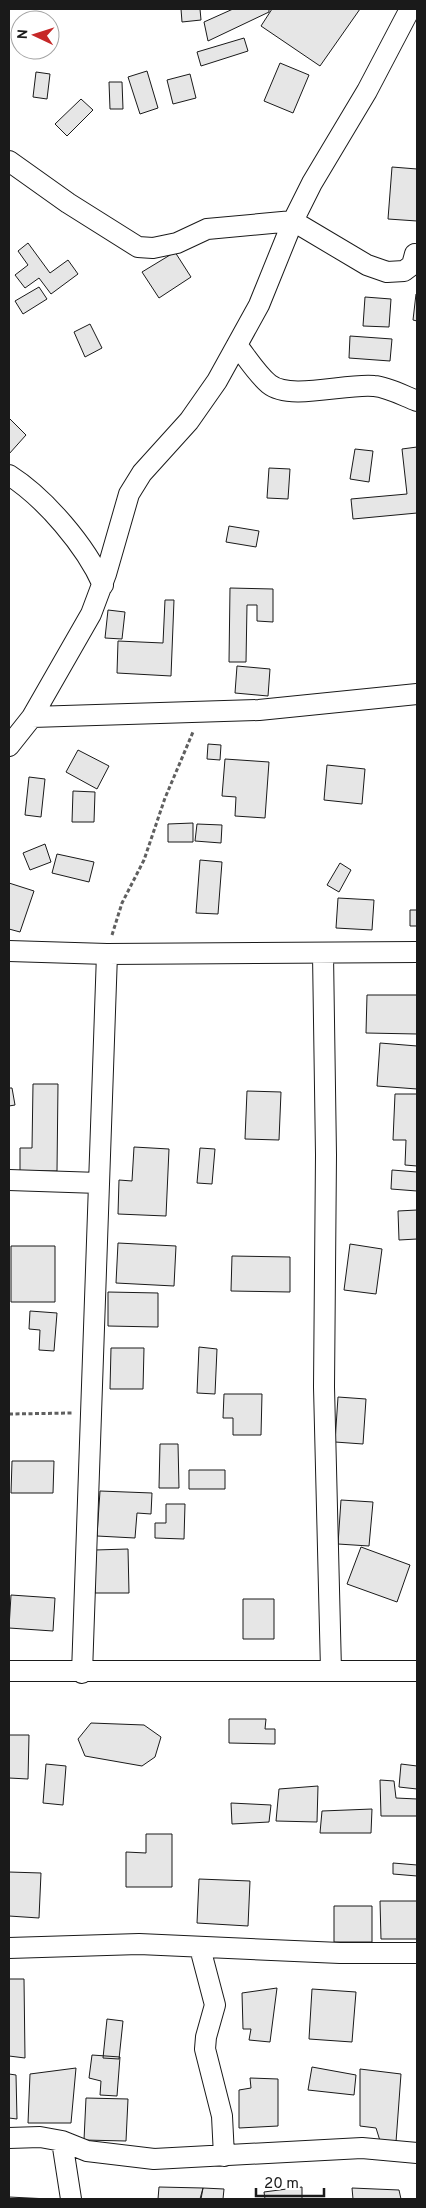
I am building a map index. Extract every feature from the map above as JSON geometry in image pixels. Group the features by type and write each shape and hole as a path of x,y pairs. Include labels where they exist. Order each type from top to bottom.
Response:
{"street":[{"path":"9,746 32,717 92,614 103,585 129,494 142,472 189,421 217,381 259,305 293,221 312,183 367,91 410,9"},
{"path":"9,161 68,203 138,247 153,248 177,243 207,229 293,221 367,265 387,272 404,271 412,265 415,254"},
{"path":"237,346 269,384 283,390 297,392 348,385 375,386 417,401"},
{"path":"9,475 48,507 64,525 97,570 103,585"},
{"path":"32,717 297,707 417,694"},
{"path":"9,952 107,954 417,952"},
{"path":"82,1673 107,954"},
{"path":"323,954 326,1155 324,1387 331,1670"},
{"path":"9,1180 99,1183"},
{"path":"9,1671 82,1673 331,1670 417,1671"},
{"path":"9,1948 114,1944 340,1953 417,1952"},
{"path":"200,1948 215,2005 206,2037 205,2049 222,2116 224,2156"},
{"path":"9,2138 40,2137 62,2141 88,2151 154,2159 362,2148 417,2153"},
{"path":"62,2141 70,2199"}],"path":[{"path":"107,954 122,903 144,860 187,745 204,711"},
{"path":"9,1414 92,1413"}],"building":[{"path":"181,9 200,9 201,20 182,22"},
{"path":"233,9 269,9 269,12 208,41 204,22"},
{"path":"272,9 360,9 320,66 261,26"},
{"path":"244,38 248,51 201,66 197,52"},
{"path":"280,63 309,75 293,113 264,101"},
{"path":"147,71 158,108 140,114 128,77"},
{"path":"36,72 50,74 47,99 33,97"},
{"path":"190,74 196,98 173,104 167,80"},
{"path":"109,82 122,82 123,109 110,109"},
{"path":"81,99 93,110 67,136 55,124"},
{"path":"392,167 417,169 417,221 388,219"},
{"path":"28,243 50,273 68,260 78,274 51,294 39,278 25,288 15,275 28,265 18,251"},
{"path":"175,252 191,277 159,298 142,272"},
{"path":"39,287 47,299 23,314 15,301"},
{"path":"417,294 417,321 413,320"},
{"path":"365,297 391,299 389,327 363,326"},
{"path":"90,324 102,348 85,357 74,332"},
{"path":"350,336 392,339 390,361 349,358"},
{"path":"9,418 26,435 9,454"},
{"path":"417,447 417,513 353,519 351,499 407,494 402,449"},
{"path":"355,449 373,451 369,482 350,479"},
{"path":"269,468 290,469 288,499 267,498"},
{"path":"229,526 259,531 256,547 226,542"},
{"path":"230,588 273,589 273,622 257,621 257,605 247,605 246,662 229,662"},
{"path":"165,600 174,600 171,676 117,673 118,641 163,643"},
{"path":"108,610 125,612 122,639 105,638"},
{"path":"237,666 270,669 268,696 235,693"},
{"path":"208,744 221,745 220,760 207,759"},
{"path":"78,750 109,766 97,789 66,772"},
{"path":"225,759 269,762 265,818 235,816 236,797 222,796"},
{"path":"327,765 365,769 362,804 324,800"},
{"path":"29,777 45,779 41,817 25,815"},
{"path":"73,791 95,792 94,822 72,822"},
{"path":"193,823 193,842 168,842 168,824"},
{"path":"197,824 222,825 221,843 195,841"},
{"path":"45,844 51,862 30,870 23,853"},
{"path":"57,854 94,862 89,882 52,873"},
{"path":"200,860 222,862 218,914 196,913"},
{"path":"340,863 351,870 339,892 327,885"},
{"path":"9,883 34,891 20,932 9,929"},
{"path":"338,898 374,900 372,930 336,928"},
{"path":"410,910 417,910 417,926 410,926"},
{"path":"367,995 417,995 417,1034 366,1033"},
{"path":"380,1043 417,1046 417,1089 377,1086"},
{"path":"33,1084 58,1084 57,1171 20,1171 20,1148 32,1148"},
{"path":"9,1088 12,1088 15,1105 9,1106"},
{"path":"247,1091 281,1092 279,1140 245,1139"},
{"path":"395,1094 417,1094 417,1166 405,1165 406,1140 393,1140"},
{"path":"134,1147 169,1149 166,1216 118,1214 119,1180 132,1181"},
{"path":"200,1148 215,1149 212,1184 197,1183"},
{"path":"392,1170 417,1172 417,1191 391,1189"},
{"path":"417,1210 417,1239 399,1240 398,1211"},
{"path":"118,1243 176,1246 174,1286 116,1283"},
{"path":"350,1244 382,1249 376,1294 344,1290"},
{"path":"11,1246 55,1246 55,1302 11,1302"},
{"path":"232,1256 290,1257 290,1292 231,1291"},
{"path":"108,1292 158,1293 158,1327 108,1326"},
{"path":"30,1311 57,1313 54,1351 39,1350 40,1330 29,1329"},
{"path":"199,1347 217,1349 215,1394 197,1393"},
{"path":"111,1348 144,1348 143,1389 110,1389"},
{"path":"224,1394 262,1394 261,1435 233,1435 233,1418 223,1418"},
{"path":"338,1397 366,1399 363,1444 335,1442"},
{"path":"160,1444 178,1444 179,1488 159,1488"},
{"path":"12,1461 54,1461 53,1493 11,1493"},
{"path":"189,1470 225,1470 225,1489 189,1489"},
{"path":"100,1491 152,1493 151,1514 137,1513 135,1538 97,1536"},
{"path":"341,1500 373,1502 369,1546 338,1544"},
{"path":"166,1504 185,1504 184,1539 155,1538 155,1523 166,1523"},
{"path":"361,1547 410,1565 397,1602 347,1584"},
{"path":"128,1549 129,1593 95,1593 95,1550"},
{"path":"11,1595 55,1598 53,1631 9,1628"},
{"path":"243,1599 274,1599 274,1639 243,1639"},
{"path":"229,1719 266,1719 265,1729 275,1729 275,1744 229,1743"},
{"path":"91,1723 144,1725 161,1737 155,1757 142,1766 85,1756 78,1739"},
{"path":"9,1735 29,1735 28,1779 9,1778"},
{"path":"46,1764 66,1766 63,1805 43,1803"},
{"path":"401,1764 417,1766 417,1789 399,1787"},
{"path":"380,1780 394,1781 396,1798 417,1799 417,1816 381,1816"},
{"path":"318,1786 317,1822 276,1821 279,1789"},
{"path":"231,1803 271,1805 269,1822 232,1824"},
{"path":"372,1809 371,1833 320,1833 322,1811"},
{"path":"146,1834 172,1834 172,1887 126,1887 126,1852 146,1853"},
{"path":"393,1863 417,1865 417,1876 393,1874"},
{"path":"9,1872 41,1873 39,1918 9,1916"},
{"path":"199,1879 250,1881 248,1926 197,1923"},
{"path":"380,1901 417,1901 417,1939 381,1939"},
{"path":"334,1906 372,1906 372,1942 334,1942"},
{"path":"9,1979 24,1979 25,2058 9,2056"},
{"path":"277,1988 270,2042 249,2040 251,2029 243,2029 242,1993"},
{"path":"312,1989 356,1992 352,2042 309,2039"},
{"path":"107,2019 123,2021 119,2059 103,2058"},
{"path":"92,2055 120,2057 117,2096 100,2095 101,2081 89,2078"},
{"path":"312,2067 356,2075 354,2095 308,2090"},
{"path":"76,2068 71,2123 28,2123 30,2074"},
{"path":"360,2069 401,2074 396,2142 381,2144 376,2128 360,2126"},
{"path":"9,2074 16,2075 17,2119 9,2118"},
{"path":"250,2078 278,2079 278,2126 239,2128 239,2090 251,2088"},
{"path":"86,2098 128,2099 126,2141 84,2140"},
{"path":"159,2187 203,2188 200,2199 158,2199"},
{"path":"302,2187 302,2199 265,2199 264,2192"},
{"path":"203,2188 224,2189 223,2199 201,2199"},
{"path":"352,2188 399,2190 401,2199 353,2199"},
{"path":"9,2197 49,2199 9,2199"}]}
